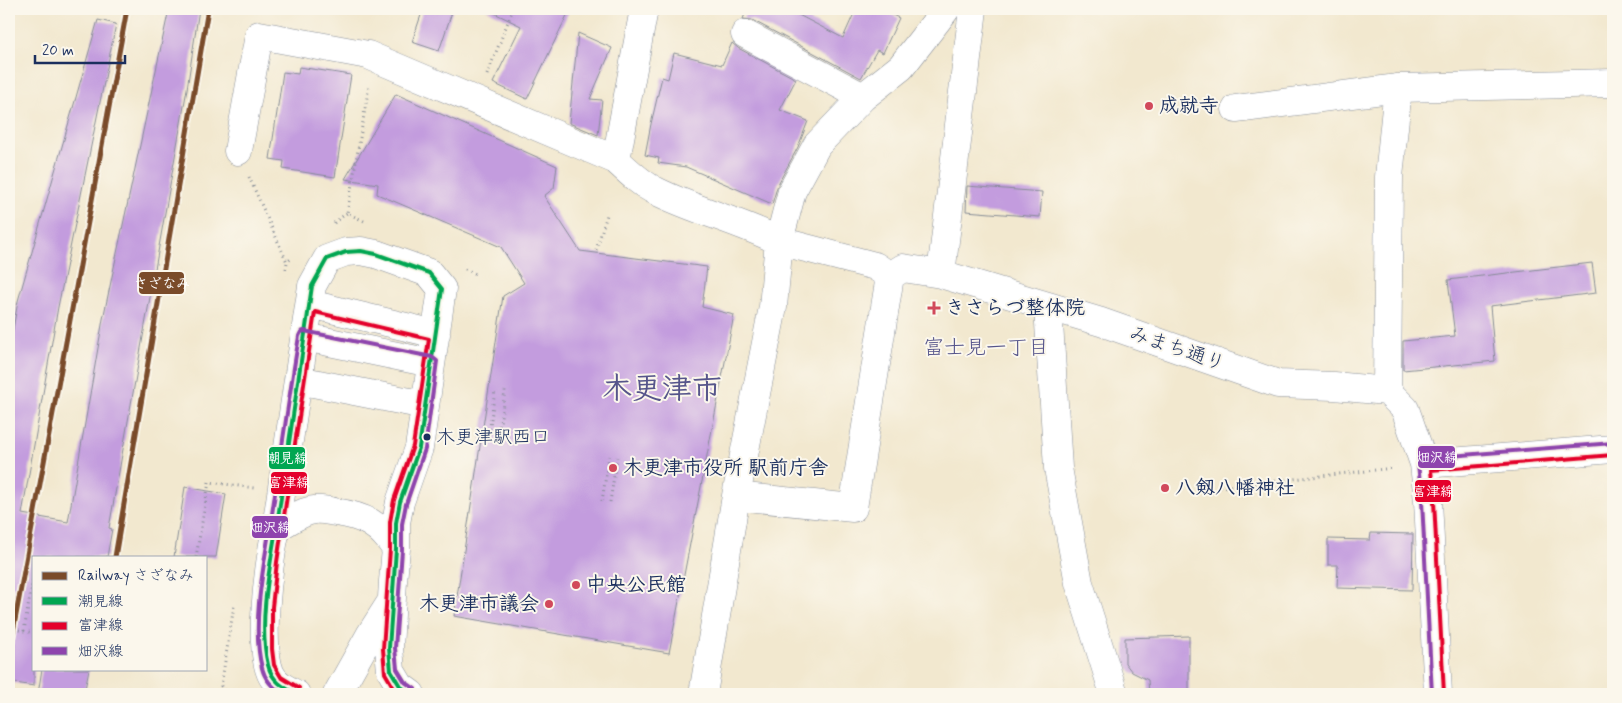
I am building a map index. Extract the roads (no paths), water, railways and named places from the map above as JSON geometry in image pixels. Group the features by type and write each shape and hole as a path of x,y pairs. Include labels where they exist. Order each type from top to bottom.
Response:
{"street":[{"path":"616,160 644,9"},
{"path":"941,274 973,9"},
{"path":"703,694 736,496 773,307 779,241 792,191 817,145 863,97 901,67 944,10"},
{"path":"746,34 863,97"},
{"path":"238,151 259,35 368,55 616,160 655,191 761,232 779,241 875,266 890,276 853,508 736,496"},
{"path":"1236,109 1398,88 1613,83"},
{"path":"1398,88 1389,177 1388,391 1405,408 1424,464 1428,501 1438,694"},
{"path":"296,694 283,688 273,678 265,654 266,604 270,557 312,286 328,259 346,252 361,251 376,254 429,273 442,289 419,448 400,502 396,523 389,648 391,671 400,686 411,694"},
{"name":"みまち通り","path":"890,276 903,268 941,274 1101,322 1278,384 1334,386 1388,391"},
{"path":"310,304 436,334"},
{"path":"1048,307 1058,468 1079,583 1114,694"},
{"path":"305,337 432,363"},
{"path":"298,380 425,405"},
{"path":"1424,464 1613,449"},
{"path":"276,528 299,515 314,510 346,514 361,518 377,527 387,535 396,549"},
{"path":"337,694 370,635 392,601"}],"rail line":[{"name":"さざなみ","path":"9,653 127,9"},
{"name":"さざなみ","path":"115,556 208,9"}],"place":[{"name":"成就寺","path":"1149,106"},
{"name":"きさらづ整体院","path":"934,308"},
{"name":"木更津駅西口","path":"427,437"},
{"name":"木更津市役所 駅前庁舎","path":"613,468"},
{"name":"八剱八幡神社","path":"1165,488"},
{"name":"中央公民館","path":"576,585"},
{"name":"木更津市議会","path":"549,604"}],"district":[{"name":"富士見一丁目","path":"986,348"},
{"name":"木更津市","path":"662,389"}]}
